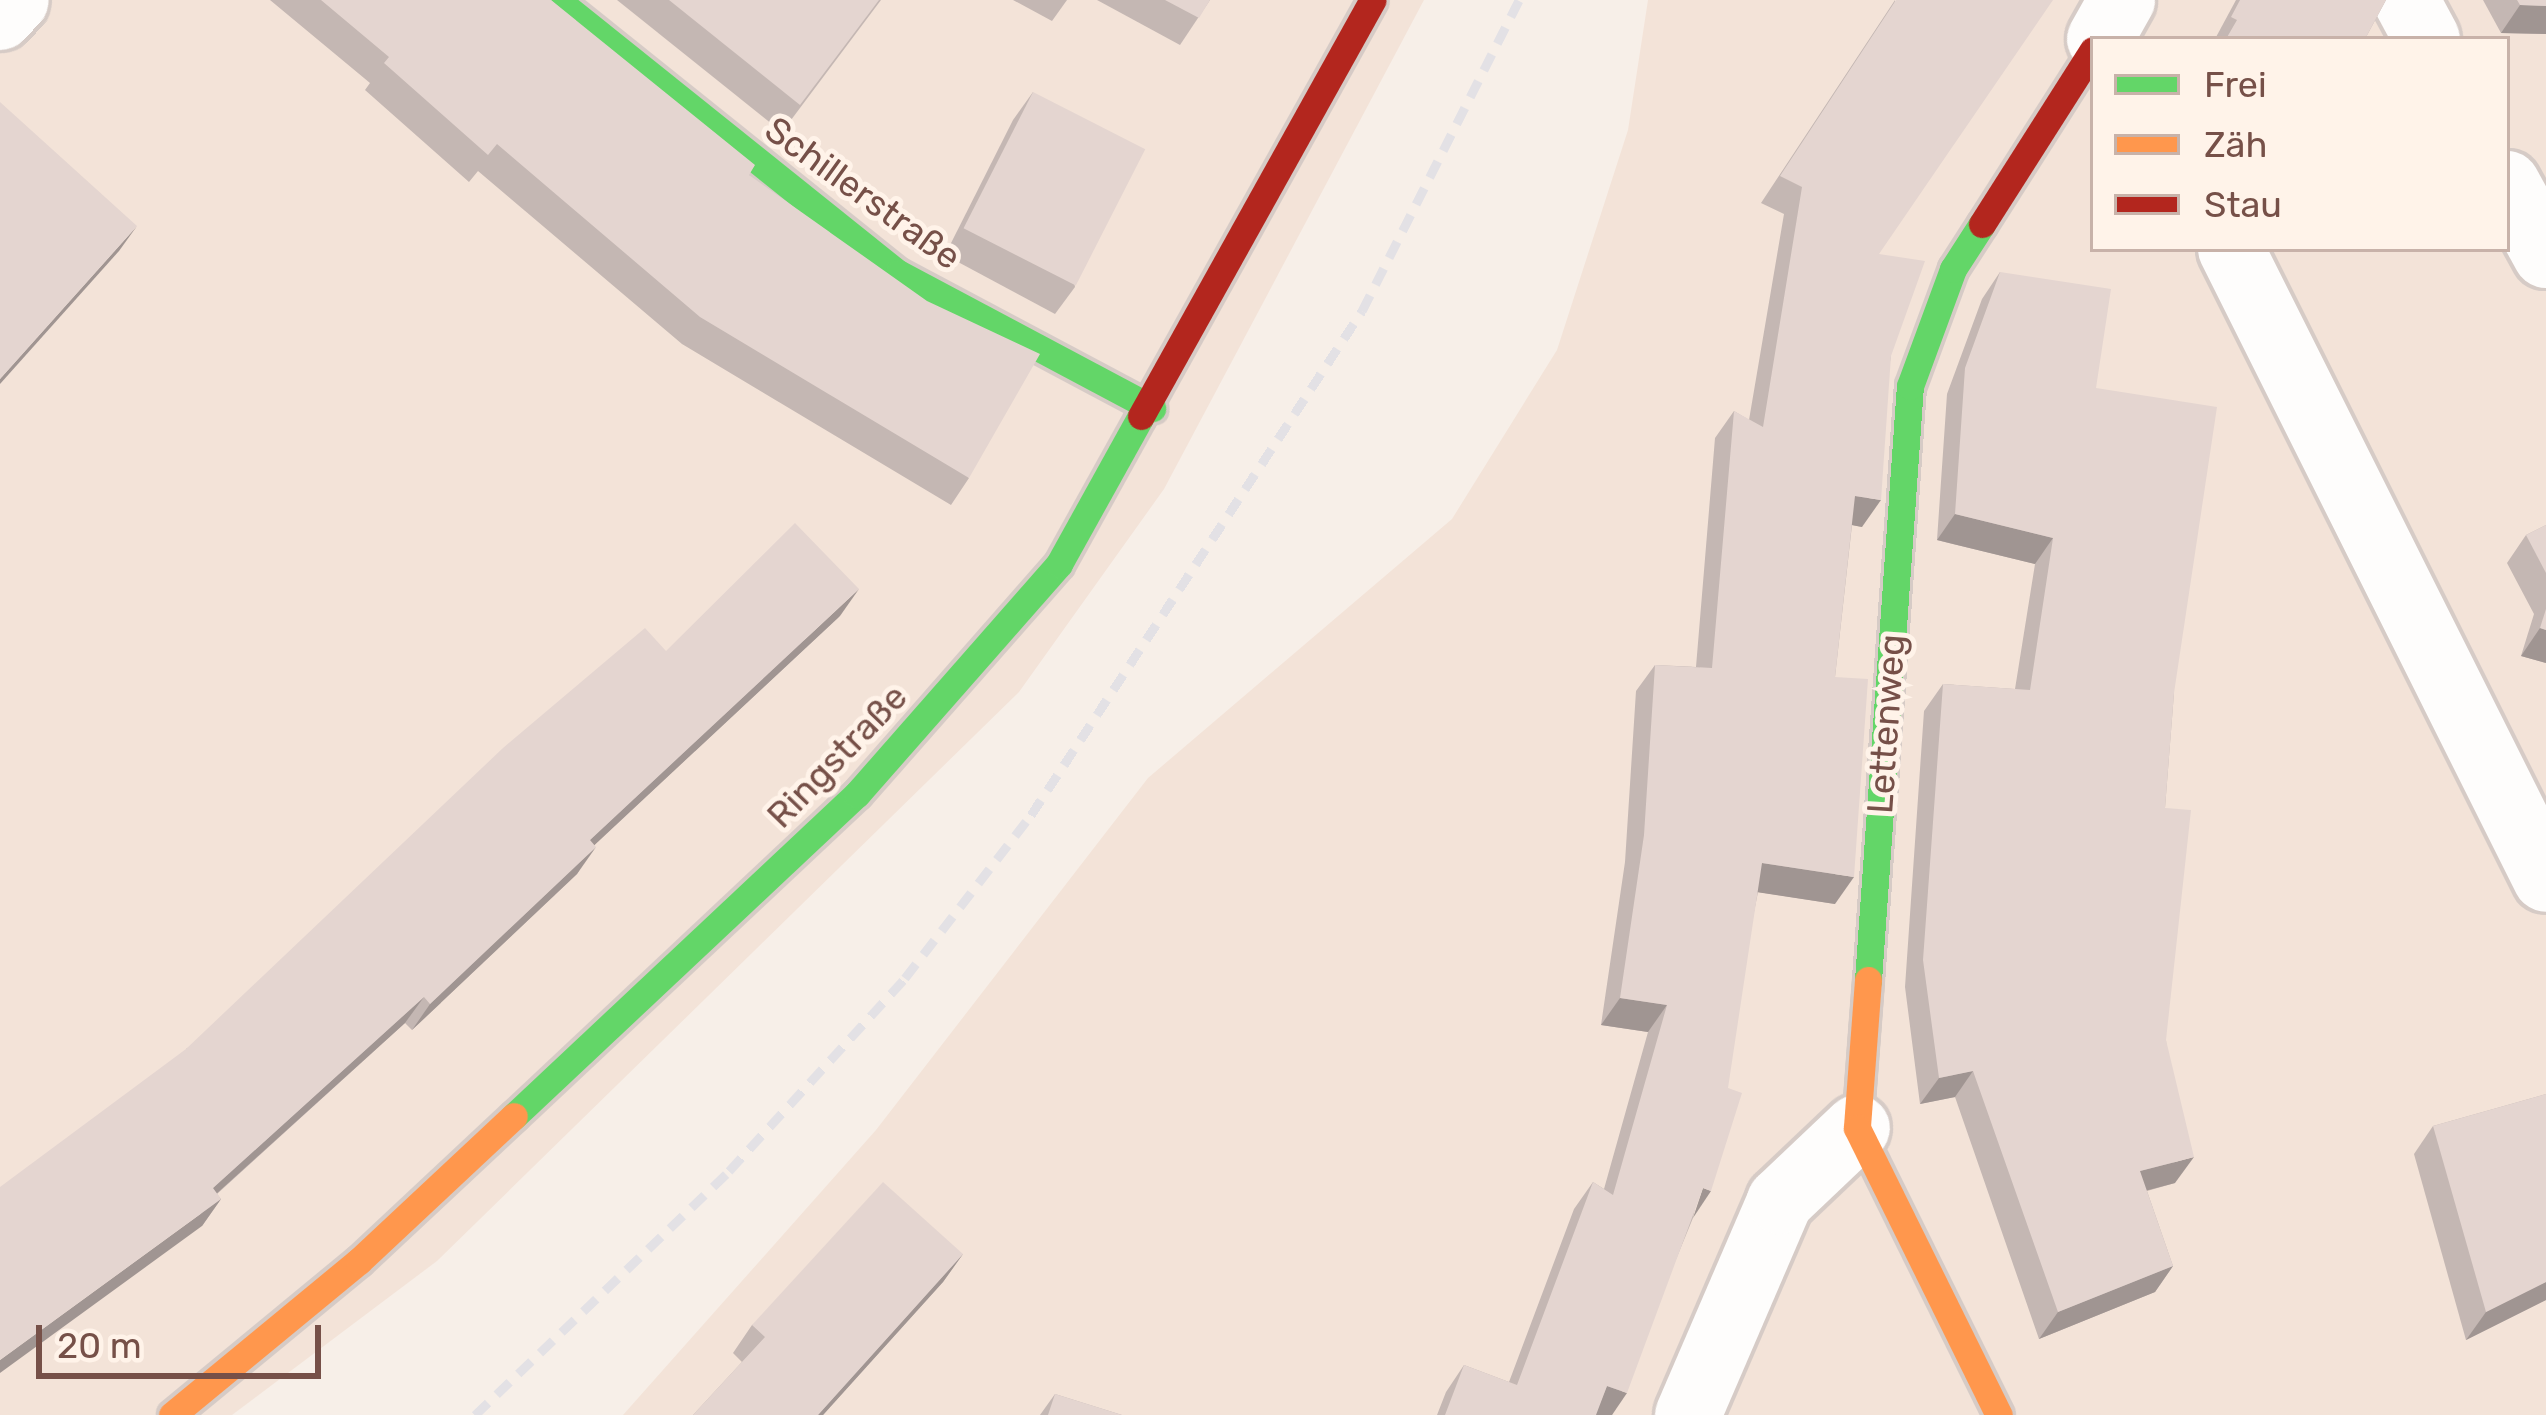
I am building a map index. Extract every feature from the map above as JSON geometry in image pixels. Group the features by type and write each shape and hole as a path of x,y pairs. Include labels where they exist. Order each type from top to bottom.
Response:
{"street":[{"path":"0,17 16,0"},
{"name":"Schillerstraße","path":"557,0 898,273 1152,408"},
{"name":"Ringstraße","path":"172,1415 359,1261 857,794 1059,564 1152,408 1373,0"},
{"path":"2406,0 2425,36"},
{"name":"Lettenweg","path":"1857,1128 1910,386 1953,269 2090,61"},
{"path":"2510,189 2546,255"},
{"path":"2232,252 2546,879"},
{"path":"1688,1415 1780,1201 1857,1128 1999,1415"}],"shaded area":[{"path":"0,0 1424,0 1164,489 1019,692 437,1261 232,1415 0,1415"},
{"path":"1648,0 2546,0 2546,1415 623,1415 876,1130 1148,778 1452,519 1557,350 1628,130"}],"building":[{"path":"321,0 551,0 755,165 749,175 927,301 1040,354 969,478 700,317 497,144 488,155 384,63 389,57"},
{"path":"669,0 879,0 800,105"},
{"path":"1165,0 1210,0 1199,18"},
{"path":"1896,0 2053,0 1879,254 1925,261 1891,356 1881,500 1855,496 1835,677 1868,679 1854,877 1762,863 1728,1088 1742,1093 1711,1191 1703,1188 1627,1393 1607,1386 1596,1415 1445,1415 1464,1365 1517,1385 1593,1182 1613,1195 1667,1005 1620,998 1644,835 1655,665 1712,668 1734,411 1763,427 1802,187 1780,176"},
{"path":"2240,0 2386,0 2367,36 2228,36 2237,20 2231,17"},
{"path":"2517,0 2546,0 2546,6 2520,5"},
{"path":"1033,92 1145,149 1076,286 964,228"},
{"path":"0,102 137,226 0,379"},
{"path":"2000,272 2111,289 2096,388 2217,407 2174,693 2165,808 2191,810 2166,1040 2194,1157 2140,1171 2173,1266 2058,1312 1973,1071 1939,1078 1923,960 1943,684 2030,690 2053,538 1955,514 1965,368"},
{"path":"795,523 859,589 590,840 596,847 430,1004 424,997 213,1188 221,1199 0,1360 0,1187 186,1049 503,748 645,628 666,651"},
{"path":"2546,525 2546,573 2526,535"},
{"path":"2546,1094 2546,1282 2486,1312 2433,1126"},
{"path":"883,1182 963,1254 818,1415 693,1415 765,1337 752,1325"},
{"path":"1055,1394 1122,1415 1048,1415"}],"railway":[{"path":"475,1415 729,1171 905,978 1031,815 1362,311 1519,0"}],"traffic: fast":[{"path":"557,0 898,273 1152,408"},
{"path":"1868,980 1910,386 1953,269 1982,224"},
{"path":"514,1116 857,794 1059,564 1141,416"}],"traffic: slow":[{"path":"1868,980 1857,1128 1999,1415"},
{"path":"172,1415 359,1261 514,1116"}],"traffic: jam":[{"path":"1141,416 1373,0"},
{"path":"1982,224 2090,55"}]}
